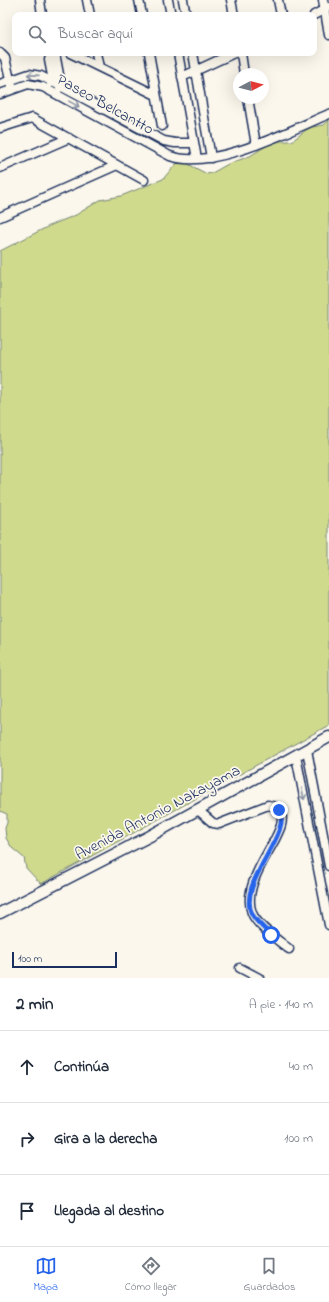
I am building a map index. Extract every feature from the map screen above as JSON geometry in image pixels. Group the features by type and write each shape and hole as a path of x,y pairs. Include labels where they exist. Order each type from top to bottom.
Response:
{"main road":[{"name":"Avenida Antonio Nakayama","path":"0,913 198,810 329,737"}],"street":[{"path":"40,0 42,12"},
{"path":"87,0 89,12"},
{"path":"139,0 141,12"},
{"path":"168,0 170,12"},
{"path":"183,0 185,12"},
{"path":"231,0 233,12"},
{"path":"278,0 280,12"},
{"path":"323,0 327,8 329,35"},
{"path":"317,14 327,8"},
{"path":"0,53 5,58 12,89"},
{"path":"50,56 49,60 54,67 61,85 58,94"},
{"path":"49,90 53,81 55,56"},
{"path":"76,56 156,95"},
{"path":"97,56 99,67"},
{"path":"150,56 162,126"},
{"path":"178,56 197,159"},
{"path":"194,56 211,158"},
{"path":"182,77 227,56"},
{"path":"241,56 243,68"},
{"name":"Paseo Belcantto","path":"0,83 29,74 42,76 164,141 175,144 194,143"},
{"path":"0,83 1,94"},
{"name":"Paseo Belcantto","path":"1,94 12,89 34,84 58,94 160,151 180,160 211,158 256,145 329,114"},
{"path":"249,104 256,145"},
{"path":"0,128 32,118 144,180"},
{"path":"0,168 69,138"},
{"path":"160,151 164,141"},
{"path":"0,217 117,165"},
{"path":"307,750 329,866"},
{"path":"296,756 329,925"},
{"path":"198,810 213,822 219,824 268,805 276,807 281,812 281,828 253,886 250,905 252,914 260,924 289,949"},
{"path":"240,968 257,977"}],"green space":[{"path":"329,120 329,725 41,884 26,868 24,858 12,848 6,838 5,828 7,823 7,814 0,811 0,251 51,225 76,215 100,200 121,196 163,179 175,165 180,162 186,163 207,174 212,173 228,164 250,156 266,146 280,141 292,141 306,130 312,127 324,125"}],"route":[{"path":"271,935 252,914 250,905 256,877 281,828 282,817 279,810"}]}
